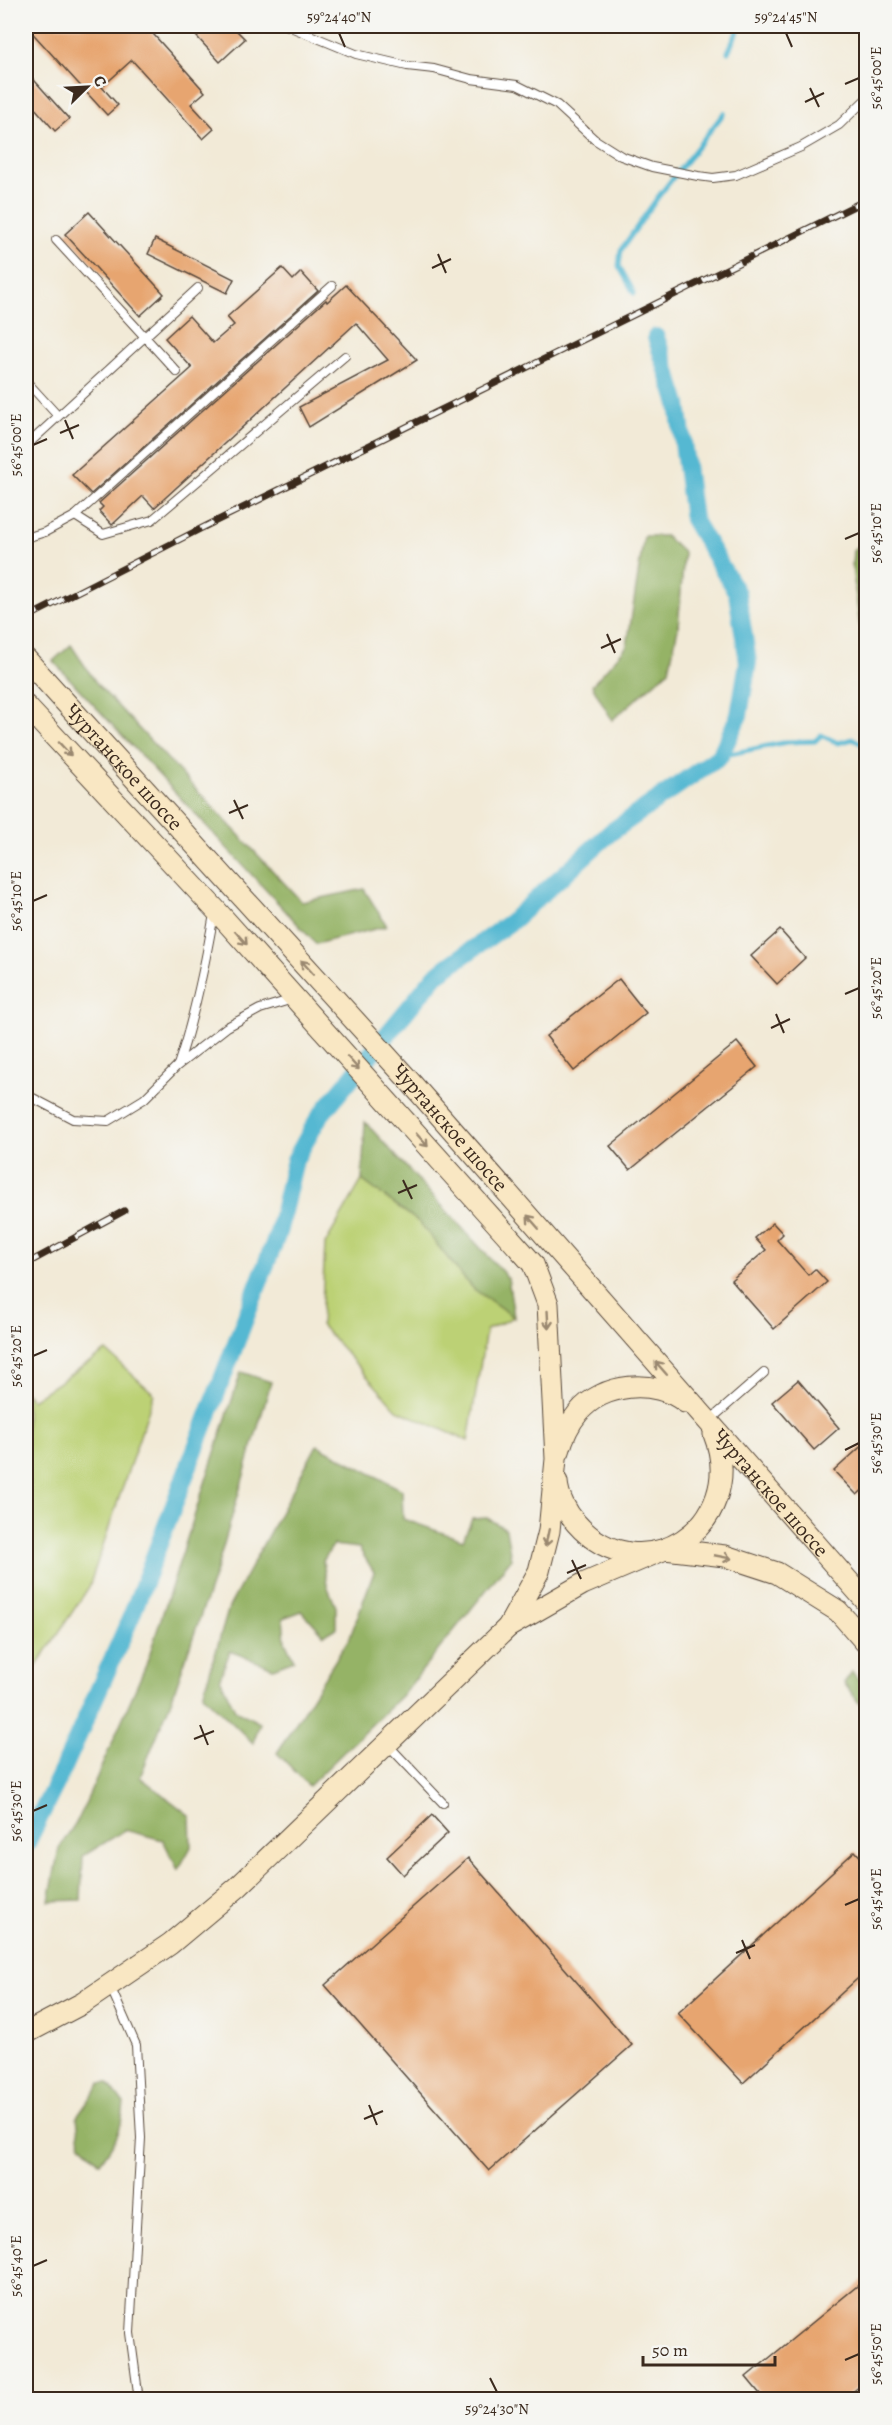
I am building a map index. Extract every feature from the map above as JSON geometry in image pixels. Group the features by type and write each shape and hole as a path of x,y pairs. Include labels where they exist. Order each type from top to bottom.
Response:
{"street":[{"name":"Чуртанское шоссе","path":"26,659 346,1010 704,1417 855,1600 867,1643"},
{"name":"Чуртанское шоссе","path":"26,706 215,909 533,1264 548,1304 556,1459 549,1532 539,1571 508,1627"},
{"path":"26,2033 83,2003 170,1944 238,1887 508,1627 583,1584 665,1550 690,1536 709,1516 720,1491 722,1463 715,1436 704,1417 679,1396 653,1388 626,1387 601,1396 579,1412 564,1434 556,1459 557,1487 568,1513 586,1534 610,1548 638,1554 665,1550 725,1556 855,1600"}],"lane":[{"path":"288,26 356,54 407,66 434,69 471,79 517,85 557,105 594,139 621,156 652,167 713,178 736,175 801,147 839,125 867,99"},
{"path":"56,240 177,372"},
{"path":"26,538 45,532 75,516 332,286"},
{"path":"26,446 198,288"},
{"path":"75,516 103,534 152,520 345,356"},
{"path":"26,381 58,417"},
{"path":"177,1066 193,1017 205,968 215,909"},
{"path":"26,1098 33,1098 73,1119 108,1121 144,1099 177,1066 227,1027 260,1009 295,998"},
{"path":"704,1417 764,1373"},
{"path":"388,1745 443,1803"},
{"path":"109,1985 136,2045 141,2138 129,2333 139,2400"}],"green space":[{"path":"644,536 665,536 684,553 678,628 669,670 612,720 592,685 627,646"},
{"path":"866,539 866,648 863,649 852,566 853,551"},
{"path":"71,645 97,684 302,902 364,889 387,926 316,944 53,661"},
{"path":"365,1122 508,1278 514,1317 471,1287 420,1223 362,1180"},
{"path":"362,1180 420,1223 471,1287 514,1317 486,1330 468,1441 397,1410 321,1325 325,1244"},
{"path":"106,1351 154,1394 89,1587 26,1682 26,1393 32,1400"},
{"path":"241,1372 271,1382 217,1568 171,1701 140,1777 190,1816 191,1847 178,1870 163,1840 125,1830 83,1856 81,1900 49,1901 59,1848 79,1818 146,1665"},
{"path":"317,1445 402,1490 403,1519 463,1540 472,1519 487,1518 506,1529 511,1559 405,1692 309,1786 277,1753 350,1637 374,1572 359,1548 333,1545 323,1561 327,1585 336,1607 336,1628 324,1635 302,1611 283,1618 285,1641 294,1660 273,1668 230,1651 220,1678 235,1710 260,1723 253,1743 203,1695 229,1607"},
{"path":"852,1672 866,1688 866,1712 844,1683"},
{"path":"101,2083 108,2083 124,2104 117,2135 100,2163 80,2143 77,2117"}],"building":[{"path":"26,26 146,26 205,92 191,104 214,129 203,139 132,60 102,87 118,105 107,115"},
{"path":"187,26 232,26 245,39 220,62"},
{"path":"26,71 69,119 55,131 26,98"},
{"path":"89,212 164,294 140,316 65,234"},
{"path":"155,239 234,279 227,293 148,254"},
{"path":"282,268 293,280 301,272 318,291 91,494 72,475 192,368 165,338 189,316 213,343 234,325 227,317"},
{"path":"346,285 417,360 309,427 299,407 388,360 356,323 154,508 143,496 112,525 99,511 103,507 99,503 326,300 327,302"},
{"path":"780,930 805,958 777,984 751,956"},
{"path":"619,979 646,1013 574,1071 546,1036"},
{"path":"737,1042 757,1067 630,1170 610,1146"},
{"path":"773,1223 783,1234 777,1240 808,1275 815,1269 827,1282 774,1329 731,1280 766,1250 755,1238"},
{"path":"798,1380 839,1428 814,1450 772,1402"},
{"path":"867,1441 867,1486 857,1495 834,1471"},
{"path":"432,1815 448,1833 403,1875 387,1857"},
{"path":"855,1851 867,1864 867,1970 743,2083 678,2013"},
{"path":"468,1858 632,2045 489,2171 325,1985"},
{"path":"867,2278 867,2380 843,2400 765,2400 746,2377"}],"waterway":[{"path":"728,52 740,26"},
{"path":"634,293 619,266 621,250 658,197 724,113"},
{"path":"26,1845 66,1763 131,1617 278,1233 295,1160 319,1117 436,975 512,921 611,832 720,756 739,715 748,662 737,593 693,519 678,404 656,337"},
{"path":"720,756 787,742 815,741 821,735 838,743 853,739 866,746"}],"railway":[{"path":"26,618 202,528 866,200"},
{"path":"26,1264 124,1211"}]}
